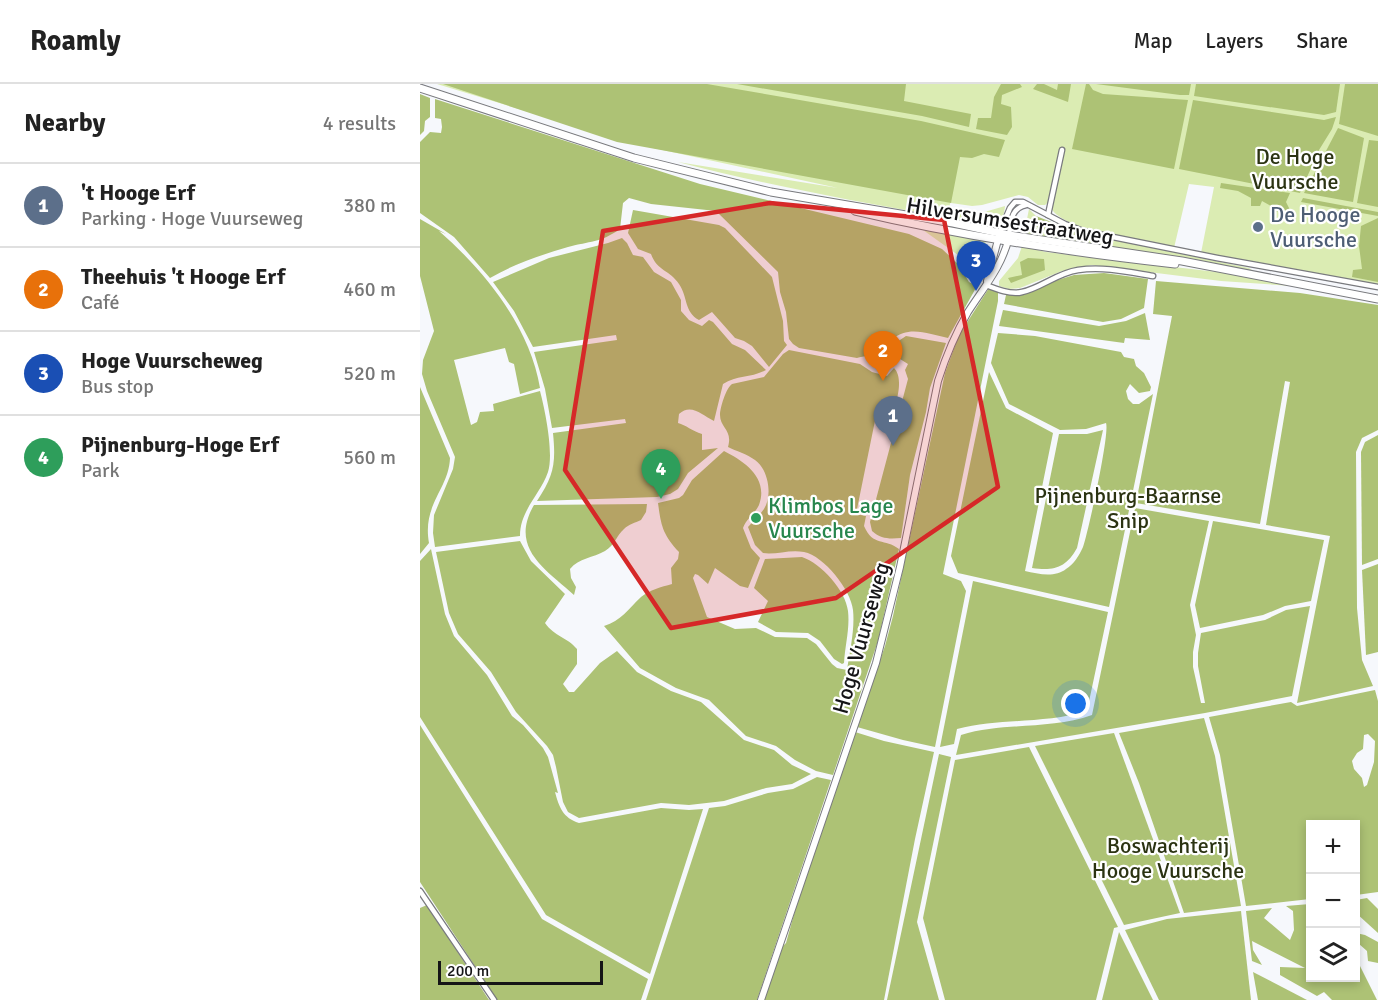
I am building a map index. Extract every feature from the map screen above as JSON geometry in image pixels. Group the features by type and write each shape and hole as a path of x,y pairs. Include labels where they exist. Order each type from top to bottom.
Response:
{"main road":[{"name":"Hilversumsestraatweg","path":"420,88 634,158 911,224 999,237 1058,250 1234,271 1378,298"}],"street":[{"path":"1048,215 1062,150"},
{"name":"Hilversumsestraatweg","path":"999,237 1012,205 1019,201 1083,231 1378,287"},
{"name":"Hilversumsestraatweg","path":"1009,239 1014,210 1029,205"},
{"name":"Hoge Vuurseweg","path":"986,285 999,237"},
{"name":"Hoge Vuurseweg","path":"761,1000 876,663 900,567 938,381 945,358 954,338 996,271 1009,239"},
{"name":"Hilversumsestraatweg","path":"986,285 999,290 1022,292 1062,273 1080,269 1104,269 1153,276"},
{"path":"420,891 494,1000"}],"highlighted area":[{"path":"770,203 944,220 998,487 836,598 671,628 565,470 603,231"}],"green space":[{"name":"De Hoge Vuursche","path":"437,84 1378,84 1378,286 1201,253 1214,187 1189,184 1174,248 1088,229 1059,216 1051,208 1062,164 1057,163 1050,201 1045,205 1038,205 1028,197 1019,195 972,206 951,203 951,200 949,208 981,213 1005,206 1002,218 991,225 795,189 717,172 678,162 838,188 630,143"},
{"path":"443,84 707,84 921,121 1005,140 999,157 984,154 972,158 960,157 951,203 617,142"},
{"path":"737,84 906,84 904,101 971,114 969,127 922,116"},
{"path":"1001,84 1020,84 1022,87 1002,95 1001,104 1011,107 1012,127 1007,135 976,129 978,118 991,118 994,97"},
{"path":"1037,84 1044,84 1057,90 1058,84 1071,84 1068,102 1033,89"},
{"path":"1086,84 1103,94 1188,100 1174,169 1072,149"},
{"path":"1096,84 1191,84 1189,95 1180,95"},
{"path":"1196,84 1340,84 1336,112 1324,115 1194,96"},
{"path":"1345,84 1378,84 1378,136 1339,124"},
{"path":"420,94 430,98 430,117 425,121 424,131 420,135"},
{"path":"435,99 700,184 909,234 942,249 957,263 969,282 977,286 948,338 927,333 905,332 893,339 887,356 857,358 799,348 789,339 778,272 716,211 651,204 629,198 623,203 620,229 613,234 538,257 490,278 454,237 420,213 420,142 430,132 441,133 442,127 441,119 435,118"},
{"path":"1193,100 1324,120 1336,117 1300,193 1179,169"},
{"path":"1338,128 1364,138 1353,202 1304,193"},
{"path":"1369,140 1378,141 1378,207 1357,203"},
{"path":"1221,183 1290,193 1286,202 1292,214 1273,211 1271,206 1262,201 1260,206 1251,206 1251,198 1238,191 1220,188"},
{"path":"1303,198 1378,212 1378,216 1301,202"},
{"path":"1029,209 1036,216 1029,222 1042,232 1094,236 1249,268 1253,271 1024,234"},
{"path":"633,210 719,225 725,228 772,277 783,321 784,341 787,345 769,367 752,346 735,338 712,312 699,320 694,317 675,279 657,264 651,254 638,249 628,233"},
{"path":"1036,216 1090,237 1065,236 1043,231 1029,222"},
{"path":"1378,218 1378,282 1352,277 1353,270 1362,269 1359,246 1361,226"},
{"path":"420,219 446,234 439,231 472,263 503,301 516,322 535,365 540,388 520,394 514,364 509,362 505,348 454,360 471,425 477,422 480,412 494,411 493,404 540,391 548,432 550,464 523,518 520,536 435,547 434,515 453,469 455,457 422,374 423,360 434,331 420,276"},
{"path":"923,230 984,241 990,255 986,271 980,280 971,275 958,255"},
{"path":"622,238 633,255 643,257 654,272 671,282 681,300 681,311 689,320 702,326 709,320 713,322 732,344 745,350 766,370 723,384 714,421 692,410 679,414 678,423 702,434 702,450 718,448 688,473 678,489 670,494 657,497 537,501 547,484 552,469 553,433 626,423 625,419 552,428 545,389 534,352 617,340 616,335 533,347 514,311 493,282 549,258"},
{"path":"1022,246 1046,252 1251,276 1307,287 1221,281 1092,265 1062,271 1020,288 1009,289 999,286 999,281 1018,258"},
{"path":"1028,258 1044,259 1045,270 1011,283 1008,278 1022,275 1020,262"},
{"path":"1104,273 1148,279 1144,308 1121,319 1103,322 1004,304 1006,295 1023,294 1074,275"},
{"path":"1156,281 1300,293 1378,305 1378,430 1362,438 1356,452 1357,608 1362,660 1373,686 1297,703 1330,536 1266,525 1290,382 1285,381 1260,524 1136,503 1172,316 1153,314"},
{"path":"989,288 998,292 998,301 943,574 961,581 966,591 935,747 857,727 893,616 945,373 959,335"},
{"path":"1003,310 1099,326 1126,321 1145,313 1150,340 1125,338 1124,343 999,326"},
{"name":"Pijnenburg-Baarnse Snip","path":"998,333 1035,336 1121,352 1124,357 1134,359 1136,366 1144,373 1151,387 1150,391 1139,393 1130,384 1126,391 1128,399 1133,404 1139,404 1153,394 1109,607 958,573 951,556 989,372 1006,408 1053,433 1025,571 1057,574 1071,565 1083,547 1094,504 1105,445 1106,423 1086,429 1060,430 1009,404 991,363"},
{"path":"906,336 946,343 930,388 910,475 901,538 889,538 879,536 872,531 870,522 908,379 905,370 908,364 900,359 896,363 894,351 897,342"},
{"path":"789,350 860,364 872,372 887,376 894,368 899,382 894,409 878,406 856,514 866,516 864,526 871,537 899,549 878,641 833,775 816,771 795,760 776,746 746,736 709,700 676,688 640,668 604,626 620,618 644,595 672,584 671,568 678,559 679,552 664,530 658,503 683,495 692,480 724,451 746,465 758,479 761,487 759,505 743,528 751,548 760,558 748,588 740,586 715,568 708,584 695,574 693,578 707,617 735,629 756,628 775,637 807,638 816,644 837,668 847,670 852,640 853,610 847,593 828,567 812,555 799,551 763,553 755,545 748,527 767,503 768,483 763,469 755,460 728,447 728,433 721,419 722,403 730,386 764,377"},
{"path":"420,387 450,458 449,469 429,518 429,543 420,554"},
{"path":"1103,430 1077,548 1073,555 1059,567 1032,568 1059,434 1087,434"},
{"path":"1378,435 1378,559 1362,565 1361,452 1365,442"},
{"path":"647,504 646,512 641,520 626,527 608,549 586,558 570,569 571,578 576,587 574,595 542,566 528,546 527,520 534,505"},
{"path":"1135,508 1209,521 1190,605 1196,635 1193,667 1201,703 1205,703 1198,666 1201,633 1265,620 1286,610 1310,606 1292,696 956,755 961,735 993,728 1060,723 1092,715"},
{"path":"1213,521 1324,540 1311,601 1285,606 1263,615 1200,628 1195,605"},
{"path":"520,541 531,561 565,594 545,623 577,649 577,664 563,684 569,692 574,692 600,663 617,651 637,672 671,691 701,702 744,740 774,750 792,765 811,774 792,784 766,788 724,801 689,805 661,803 579,818 568,812 563,802 553,755 516,712 491,672 458,634 449,613 436,552"},
{"path":"431,549 445,614 454,636 487,675 512,716 543,748 548,757 558,793 555,792 558,802 565,815 579,823 661,808 703,809 650,974 546,915 420,717 420,561"},
{"path":"802,557 824,571 838,587 846,603 848,624 844,663 842,664 834,659 820,641 808,633 776,632 758,622 768,601 754,588 765,559"},
{"path":"1378,564 1378,652 1366,655 1362,570"},
{"path":"973,581 1108,612 1087,711 1055,718 989,723 957,729 954,744 940,747"},
{"path":"1375,690 1378,701 1378,892 1360,894 1360,820 1306,820 1306,899 1246,906 1220,755 1209,717 1291,702 1297,706","holes":["1368,734 1375,741 1374,762 1367,785 1364,787 1362,778 1354,769 1352,761 1363,749 1364,735"]},
{"name":"Boswachterij Hooge Vuursche","path":"1204,718 1215,756 1241,906 1184,913 1139,783 1119,733"},
{"path":"420,725 542,919 648,979 641,1000 497,1000 420,882"},
{"path":"855,732 934,752 884,1000 764,1000 782,947 786,943 798,900"},
{"path":"1114,733 1180,913 1124,925 1035,746"},
{"path":"1029,747 1118,927 1114,928 1096,1000 945,1000 923,918 955,760"},
{"path":"939,754 951,757 917,922 939,1000 887,1000"},
{"path":"817,777 831,780 757,1000 646,1000 709,808 793,789"},
{"path":"1367,898 1378,909 1378,933 1360,917 1360,899"},
{"path":"1306,904 1306,982 1360,982 1360,966 1377,1000 1332,1000 1324,992 1317,996 1280,975 1280,967 1305,968 1252,941 1253,950 1262,965 1252,961 1246,911 1272,908 1264,918 1290,940 1294,930 1293,911 1286,906"},
{"path":"427,905 489,1000 420,1000 420,908"},
{"path":"1241,911 1251,1000 1159,1000 1125,930 1167,919"},
{"path":"1119,932 1153,1000 1102,1000"},
{"path":"1360,934 1378,942 1378,963 1368,961 1367,951 1360,945"},
{"path":"1253,972 1307,1000 1258,1000"}],"place":[{"name":"De Hooge Vuursche","path":"1258,227"},
{"name":"Hoge Vuurscheweg","path":"976,291"},
{"name":"Theehuis 't Hooge Erf","path":"883,381"},
{"name":"'t Hooge Erf","path":"893,446"},
{"name":"Pijnenburg-Hoge Erf","path":"661,499"},
{"name":"Klimbos Lage Vuursche","path":"756,518"}]}
